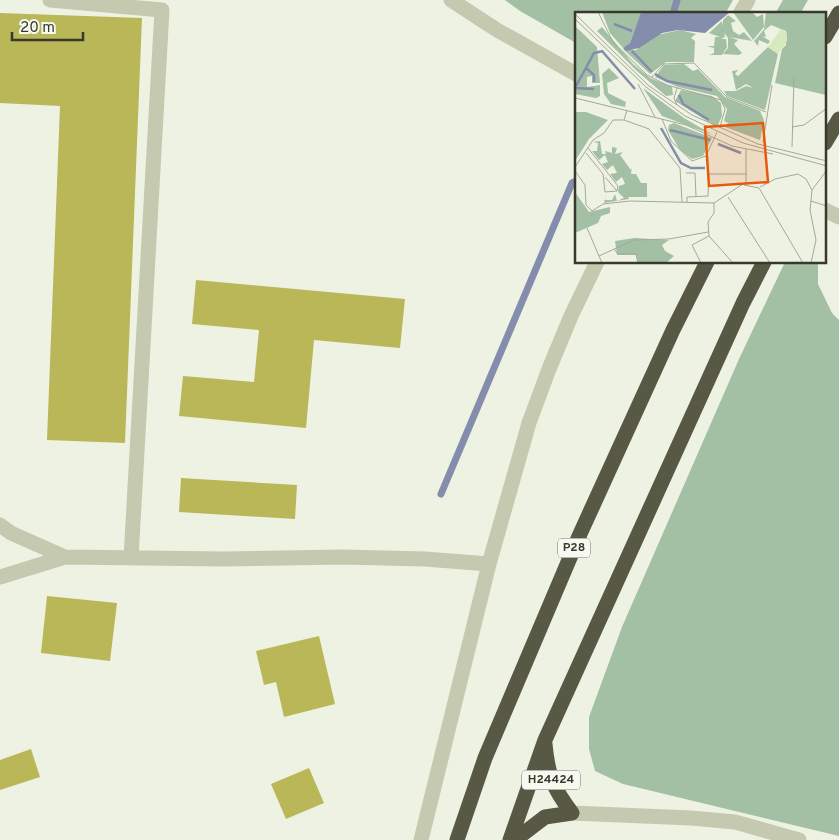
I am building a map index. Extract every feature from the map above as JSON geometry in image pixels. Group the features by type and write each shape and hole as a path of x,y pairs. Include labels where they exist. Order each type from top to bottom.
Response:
{"highway":[{"path":"826,35 839,13"},
{"path":"826,142 839,119"},
{"name":"Р28","path":"457,840 485,758 580,534 673,330 706,264"},
{"path":"510,840 545,740 743,303 763,264"},
{"name":"Н24424","path":"545,740 547,766 552,781 572,813"},
{"path":"515,840 545,818 572,813"}],"street":[{"path":"50,0 162,10 131,558"},
{"path":"451,0 497,30 574,73"},
{"path":"741,12 748,0"},
{"path":"826,210 839,217"},
{"path":"421,840 489,564 526,432 571,316 596,264"},
{"path":"0,525 11,533 65,557"},
{"path":"0,577 65,557 223,559 342,557 425,559 489,564"},
{"path":"572,813 692,818 735,822 798,840"}],"green space":[{"path":"505,0 733,0 726,12 575,12 575,42 520,11"},
{"path":"783,0 808,0 801,12 776,12"},
{"path":"784,264 818,264 818,284 832,313 839,320 839,836 623,784 595,771 589,749 589,717 622,627 739,359"}],"building":[{"path":"0,13 142,18 125,443 47,440 60,106 0,103"},
{"path":"196,280 405,299 400,348 314,340 306,428 179,416 183,376 254,382 259,330 192,324"},
{"path":"181,478 297,485 295,519 179,512"},
{"path":"47,596 117,603 110,661 41,653"},
{"path":"319,636 335,704 284,717 276,682 264,685 256,651"},
{"path":"31,749 40,777 0,790 0,760"},
{"path":"309,768 324,803 286,819 271,784"}],"waterway":[{"path":"674,12 677,0"},
{"path":"441,494 572,183 575,182"}]}
